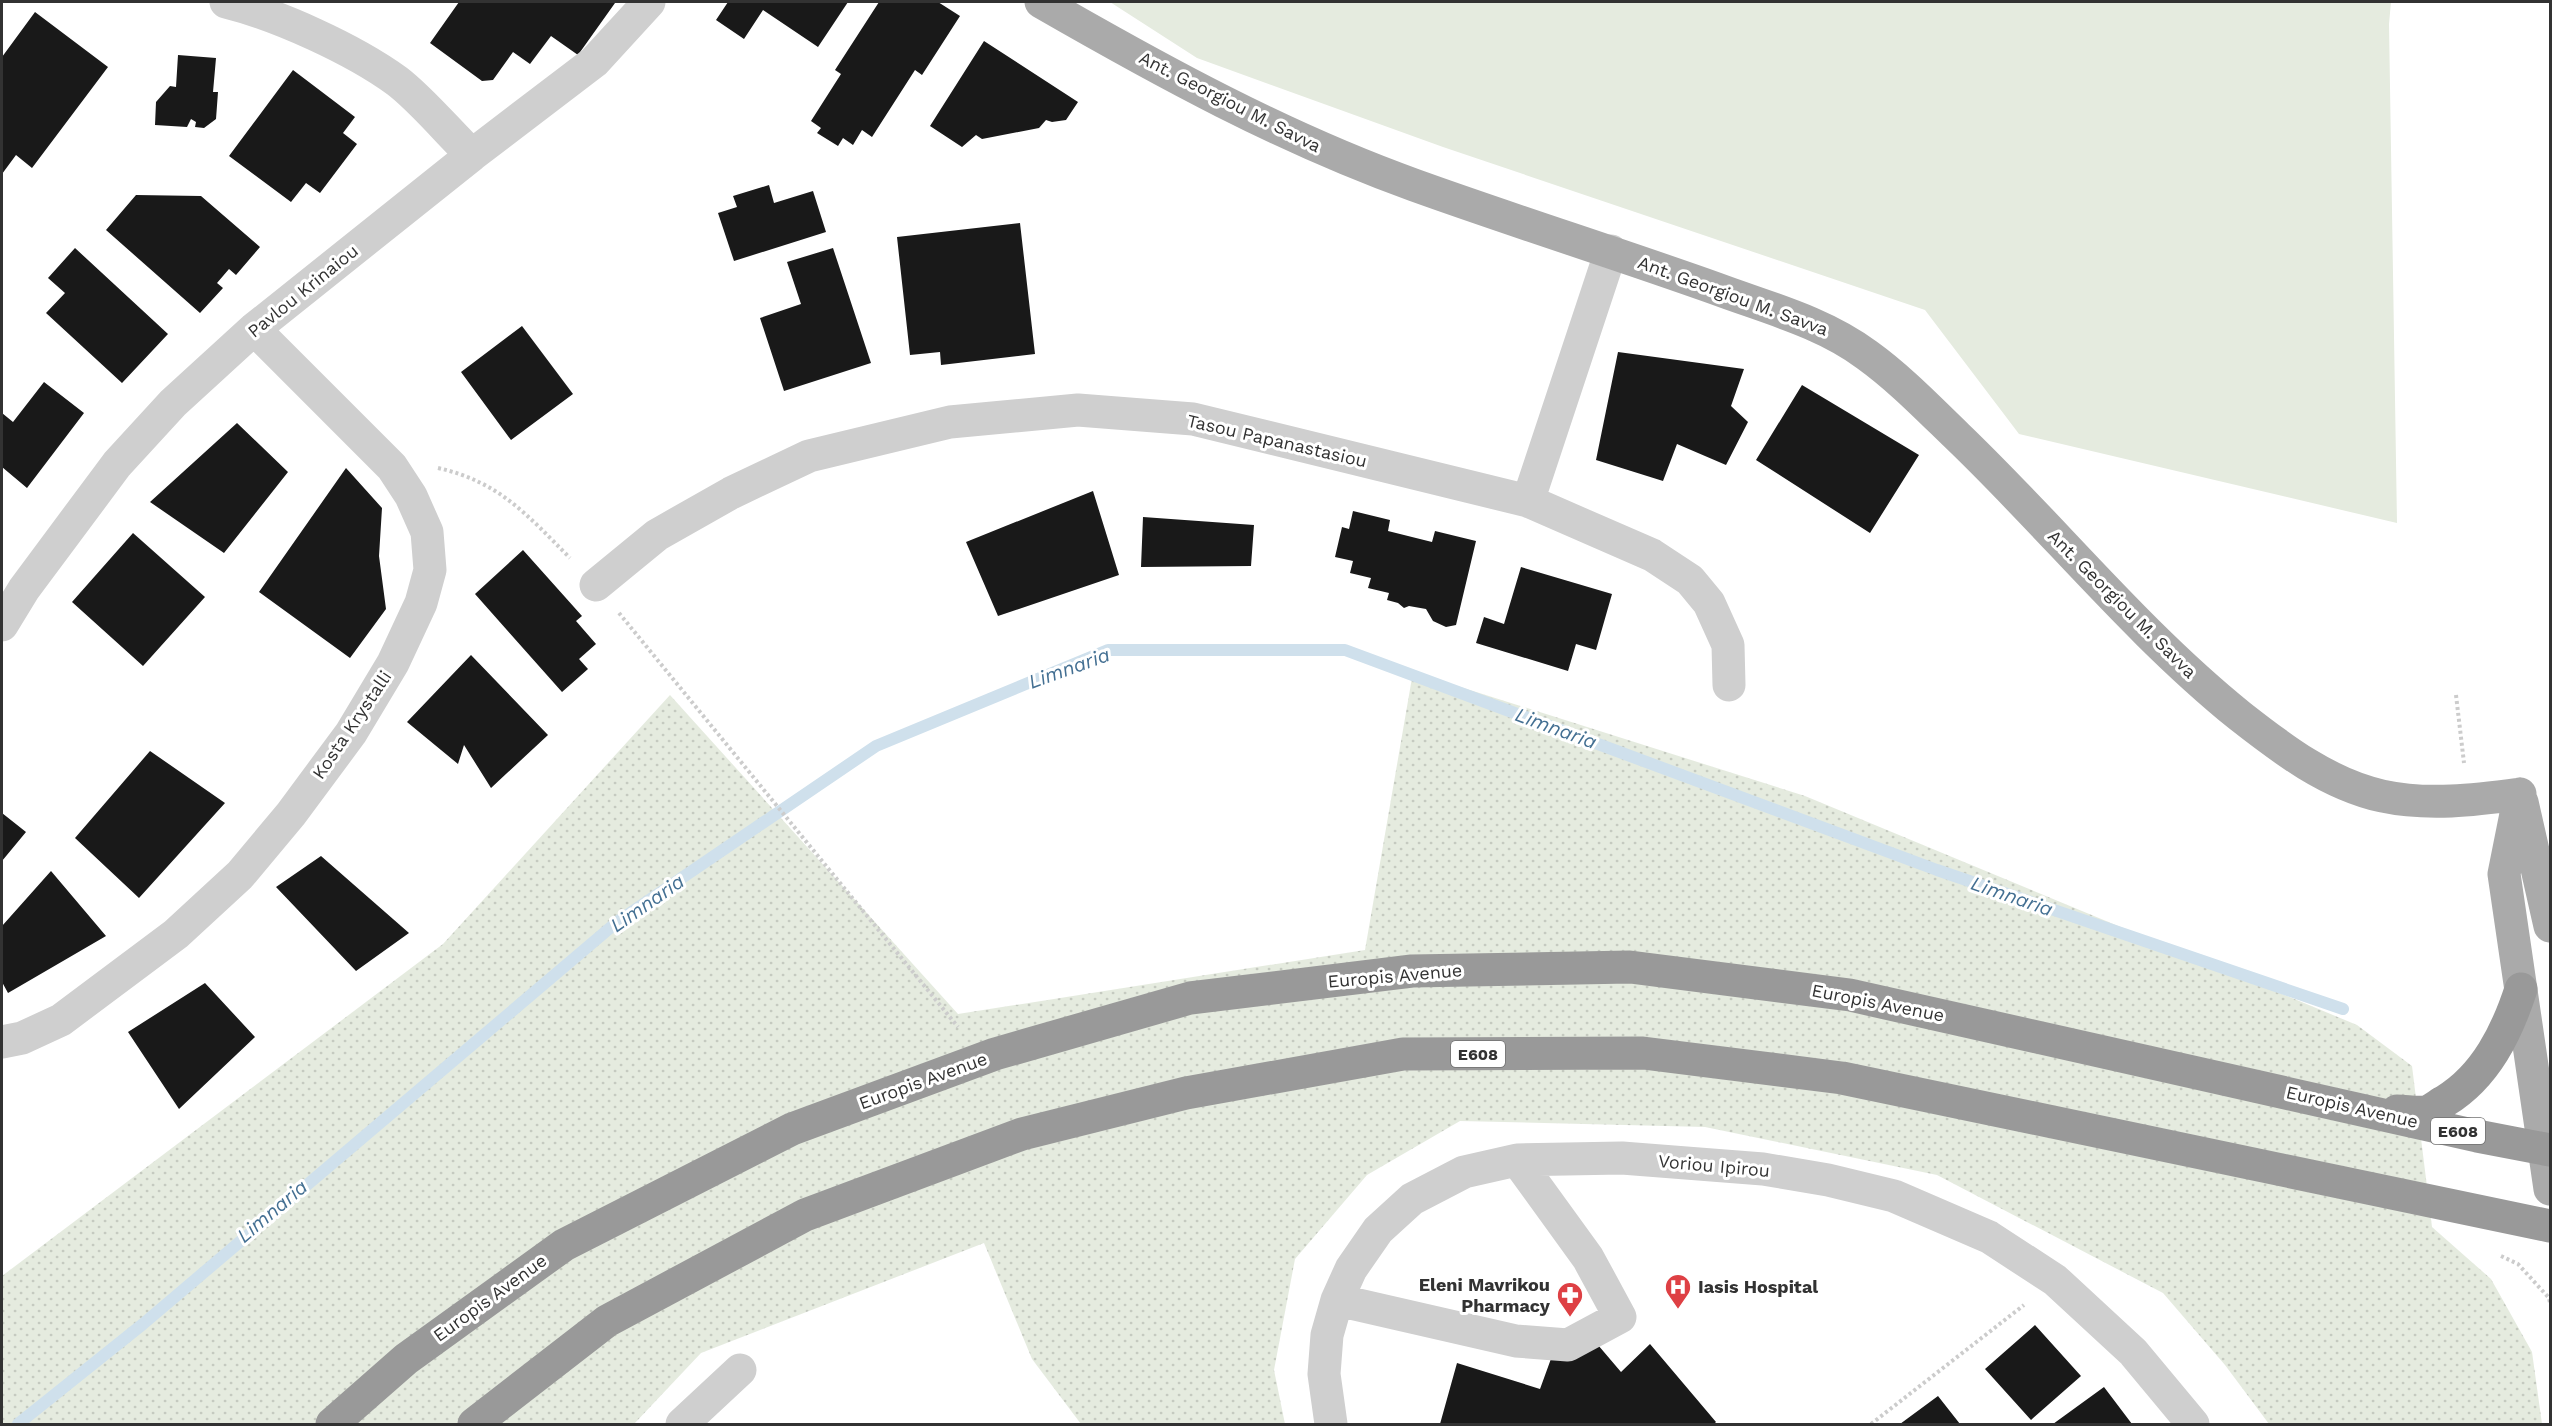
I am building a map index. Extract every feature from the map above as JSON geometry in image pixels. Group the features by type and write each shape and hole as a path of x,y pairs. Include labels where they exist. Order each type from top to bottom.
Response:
{"highway":[{"name":"Europis Avenue","path":"332,1425 406,1359 564,1245 792,1129 995,1054 1190,998 1412,971 1630,967 1850,994 2547,1150"},
{"path":"2371,1111 2426,1112 2451,1097 2481,1070 2499,1044 2510,1022 2521,989"},
{"name":"E608","path":"474,1425 607,1321 805,1215 1022,1134 1186,1093 1403,1054 1643,1053 1842,1078 2550,1226"}],"main road":[{"name":"Ant. Georgiou M. Savva","path":"1041,2 1199,90 1290,135 1411,184 1611,251 1828,329 1868,355 1922,402 1986,463 2129,616 2205,687 2304,763 2348,785 2382,796 2417,801 2468,801 2520,794"},
{"path":"2520,794 2550,926"},
{"path":"2520,794 2504,874 2547,1150 2550,1188"}],"street":[{"path":"226,2 298,27 350,53 397,81 472,155"},
{"name":"Pavlou Krinaiou","path":"2,625 13,580 173,404 254,329 472,155 594,62 649,2"},
{"path":"1528,501 1611,251"},
{"name":"Kosta Krystalli","path":"2,1042 22,1038 61,1020 176,934 240,875 291,814 351,733 393,663 421,603 430,570 427,532 411,496 392,467 254,329"},
{"name":"Tasou Papanastasiou","path":"596,585 657,535 731,493 809,456 950,422 1078,410 1194,419 1528,501 1653,555 1689,580 1709,603 1728,645 1729,685"},
{"name":"Voriou Ipirou","path":"1331,1425 1324,1374 1327,1335 1336,1300 1351,1269 1378,1230 1412,1199 1464,1172 1516,1160 1622,1158 1763,1170 1828,1180 1894,1196 1989,1237 2055,1280 2133,1352 2193,1425"},
{"path":"1336,1300 1516,1341 1569,1345 1620,1317 1588,1258 1516,1160"},
{"path":"682,1425 740,1370"}],"path":[{"path":"392,467 435,467 460,473 490,487 519,505 596,585 933,996"},
{"path":"2498,1254 2518,1263 2549,1298 2550,1303"},
{"path":"1871,1425 2055,1280"}],"shaded area":[{"path":"1110,2 2391,2 2389,24 2397,523 2019,434 1925,310 1443,147 1197,58"},
{"path":"1413,672 1805,796 2357,1025 2412,1066 2432,1227 2491,1279 2532,1352 2542,1424 2269,1424 2225,1365 2163,1293 1937,1175 1705,1127 1460,1121 1367,1175 1295,1259 1274,1370 1285,1424 1081,1424 1032,1359 984,1243 701,1353 634,1424 2,1424 2,1276 443,944 670,695 958,1014 1365,950"}],"building":[{"path":"459,2 615,3 578,55 551,36 530,64 513,52 493,80 482,81 430,43"},
{"path":"728,2 848,2 818,47 763,10 744,39 716,20"},
{"path":"879,2 938,2 960,16 922,75 915,70 872,137 862,130 853,145 843,138 838,146 817,133 821,128 811,121 841,74 835,70"},
{"path":"35,12 108,67 32,168 16,155 2,174 2,57"},
{"path":"984,41 1078,102 1066,120 1052,122 1046,120 1039,128 982,139 976,135 962,147 930,126"},
{"path":"178,55 216,58 213,92 218,92 216,119 204,128 195,127 196,122 191,119 187,127 155,125 156,102 170,86 176,87"},
{"path":"293,70 355,117 343,133 357,144 320,193 306,183 291,202 229,156"},
{"path":"769,185 774,203 813,191 826,232 734,261 718,213 737,207 733,196"},
{"path":"136,195 201,196 260,247 236,275 229,269 217,283 223,288 200,313 106,230"},
{"path":"1020,223 1035,354 941,365 940,352 910,355 897,237"},
{"path":"75,248 168,334 122,383 46,313 65,293 48,278"},
{"path":"833,248 871,363 784,391 760,318 801,304 787,262"},
{"path":"522,326 573,394 511,440 461,372"},
{"path":"1618,352 1744,369 1731,406 1748,422 1726,465 1677,444 1663,481 1596,460"},
{"path":"44,382 84,413 27,488 2,467 2,413 13,422"},
{"path":"1802,385 1919,455 1870,533 1756,460"},
{"path":"237,423 288,472 224,553 150,502"},
{"path":"346,468 382,508 379,556 386,609 350,658 259,592"},
{"path":"1093,491 1119,575 998,616 966,542"},
{"path":"1353,511 1390,520 1388,531 1432,542 1435,531 1476,541 1456,625 1446,627 1433,621 1426,609 1409,606 1404,608 1398,603 1387,600 1389,593 1368,588 1371,578 1350,573 1353,561 1335,557 1342,527 1349,529"},
{"path":"1143,517 1254,525 1251,566 1141,567"},
{"path":"133,533 205,597 143,666 72,602"},
{"path":"523,550 582,616 576,621 596,644 579,659 588,669 562,692 475,594"},
{"path":"1521,567 1612,594 1596,650 1576,644 1568,671 1476,643 1484,617 1504,624"},
{"path":"471,655 548,735 491,788 464,745 458,764 407,722"},
{"path":"150,751 225,803 139,898 75,838"},
{"path":"2,813 26,832 2,861"},
{"path":"321,856 409,933 356,971 276,887"},
{"path":"51,871 106,936 8,993 2,982 2,926"},
{"path":"205,983 255,1037 179,1109 128,1032"},
{"path":"2035,1325 2081,1376 2031,1420 1985,1369"},
{"path":"1650,1344 1716,1422 1714,1424 1440,1424 1457,1363 1540,1389 1552,1356 1598,1345 1621,1372"},
{"path":"2104,1387 2132,1424 2053,1424"},
{"path":"1938,1396 1960,1424 1900,1424"}],"waterway":[{"name":"Limnaria","path":"18,1424 143,1324 617,922 876,746 1108,650 1345,650 1937,870 2343,1009"}],"place":[{"name":"Iasis Hospital","path":"1678,1310"},
{"name":"Eleni Mavrikou Pharmacy","path":"1570,1318"}]}
